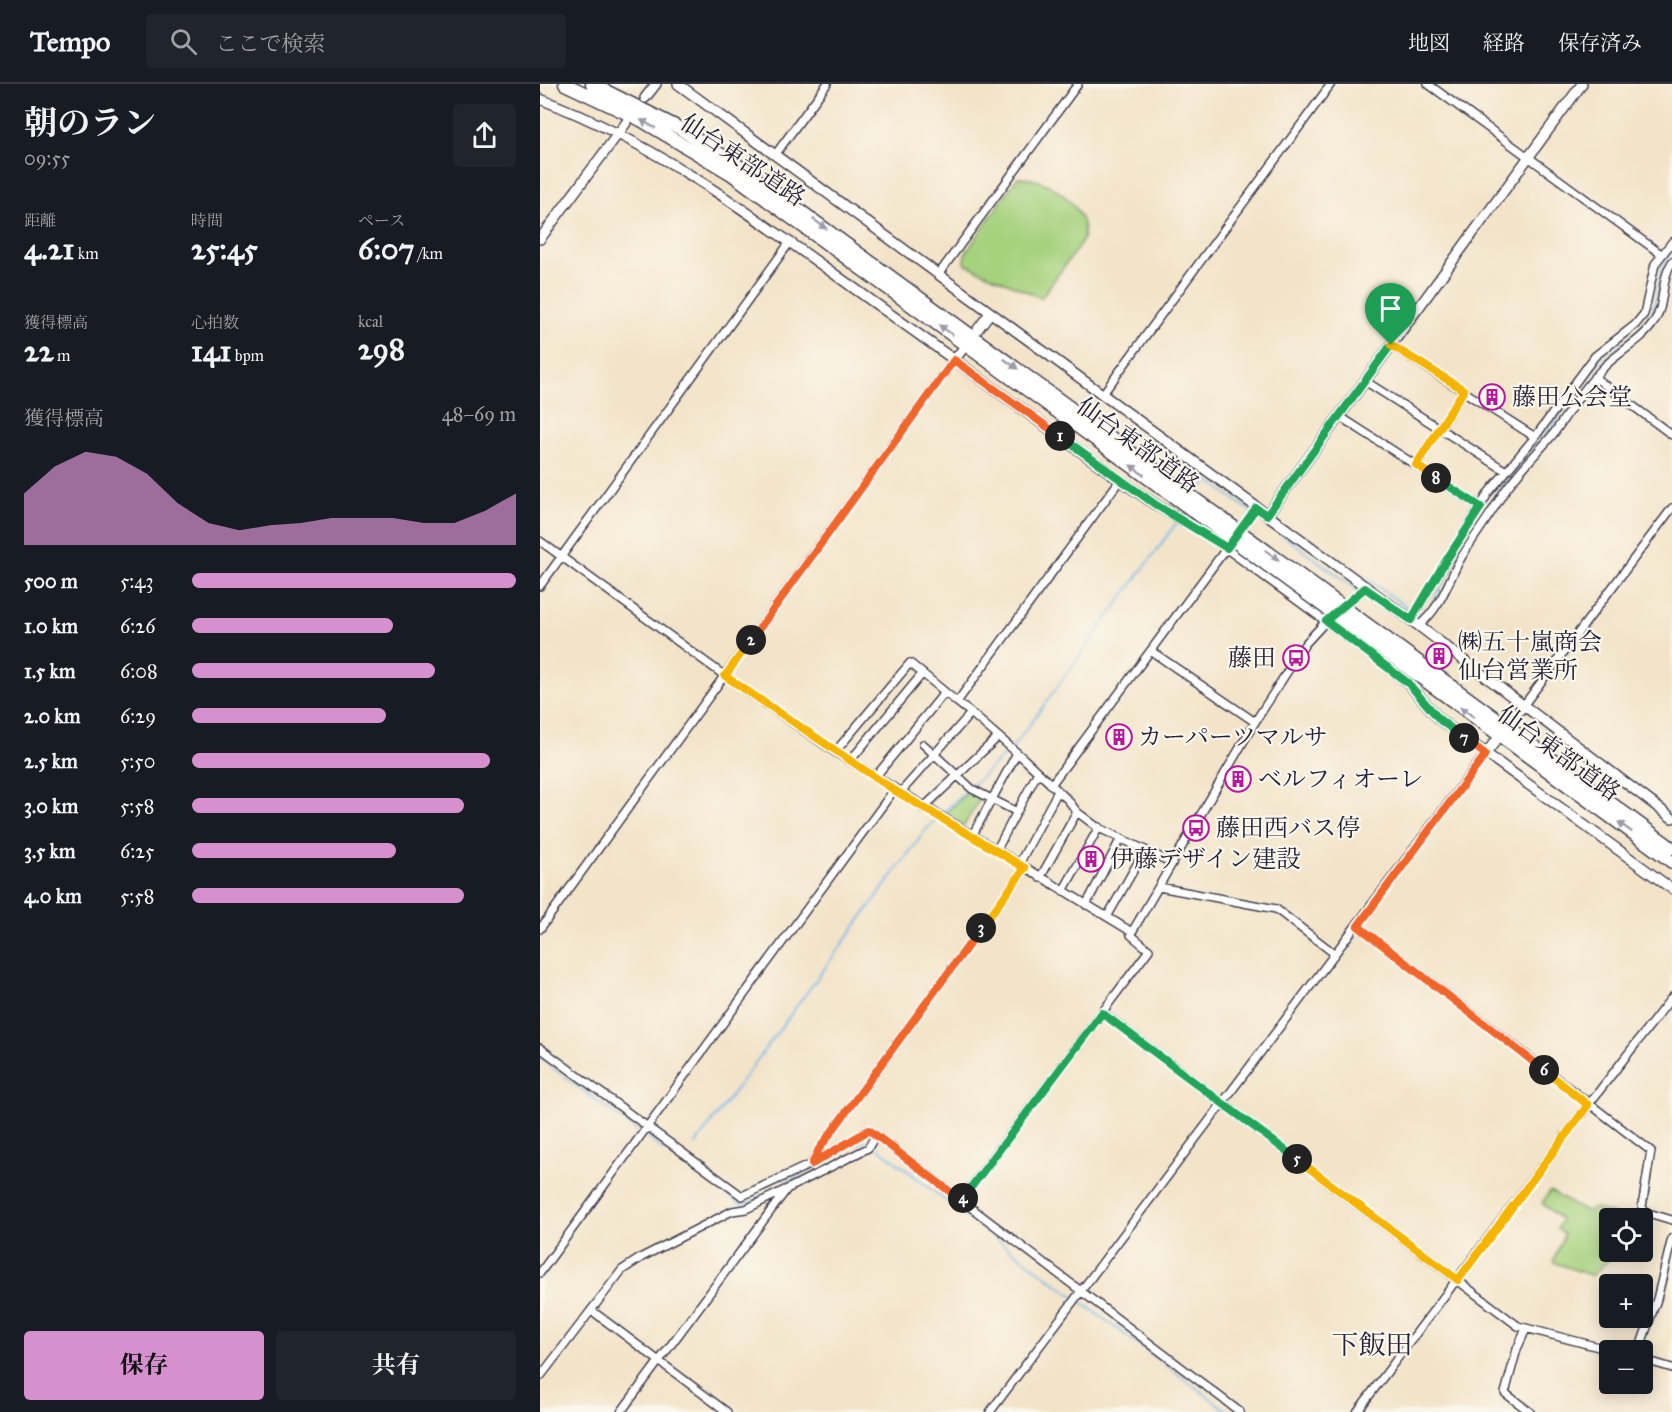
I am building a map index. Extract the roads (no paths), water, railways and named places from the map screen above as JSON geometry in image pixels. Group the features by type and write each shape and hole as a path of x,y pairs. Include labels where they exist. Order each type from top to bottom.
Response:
{"highway":[{"name":"仙台東部道路","path":"565,84 641,120 729,172 1188,500"},
{"name":"仙台東部道路","path":"592,84 679,128 736,164 1449,692 1672,862"},
{"name":"仙台東部道路","path":"1449,692 1672,848"}],"street":[{"path":"645,98 656,84"},
{"path":"678,84 1102,395 1253,512 1267,515 1413,621 1672,818"},
{"path":"775,156 827,84"},
{"path":"938,275 1078,84"},
{"path":"1102,395 1331,84"},
{"path":"1428,84 1527,159 1662,254"},
{"path":"1267,515 1582,84"},
{"path":"540,99 617,133 673,164 790,242 1120,480 1227,548 1408,683 1440,720 1672,889"},
{"path":"540,239 626,123"},
{"path":"540,586 790,242"},
{"path":"1413,621 1445,562 1489,492 1535,436 1594,356 1635,325 1644,314 1650,280 1662,254 1672,242"},
{"path":"1413,621 1429,618 1440,602 1463,555 1491,516 1500,499 1552,435 1572,404 1594,377 1654,323 1672,262"},
{"path":"978,329 990,313"},
{"path":"1391,345 1535,436"},
{"path":"540,929 962,350"},
{"path":"1594,377 1672,435"},
{"path":"1365,381 1506,471"},
{"path":"1416,465 1464,390"},
{"path":"1339,416 1481,507"},
{"path":"957,702 1120,480"},
{"path":"1512,720 1672,508"},
{"path":"1051,785 1253,512"},
{"path":"540,541 725,676 835,752 923,808 1132,932"},
{"path":"961,1200 1149,950 1131,935 1132,932 1255,722 1305,644 1326,621 1365,588"},
{"path":"1151,651 1255,722"},
{"path":"835,752 910,663 1013,749 1077,812 1099,828 1172,863"},
{"path":"849,761 922,674"},
{"path":"876,776 945,692"},
{"path":"540,1273 897,792 971,713"},
{"path":"923,808 998,737"},
{"path":"990,1412 1495,742"},
{"path":"923,744 970,787 1017,812"},
{"path":"972,836 993,800 1013,749"},
{"path":"996,851 1038,772"},
{"path":"812,1164 819,1149 1022,866 1058,791"},
{"path":"1040,878 1077,812"},
{"path":"1063,891 1099,828"},
{"path":"1086,905 1121,838"},
{"path":"1107,917 1145,850"},
{"path":"1159,887 1276,909 1335,954"},
{"path":"1358,926 1588,1105 1651,1151 1642,1207 1645,1212 1672,1220"},
{"path":"1357,1412 1672,997"},
{"path":"1102,1013 1518,1326 1599,1347"},
{"path":"540,1048 742,1196 812,1164 869,1130 874,1137 961,1200 1078,1296 1240,1412"},
{"path":"540,1377 622,1270 642,1257 732,1211 746,1209 869,1146 874,1137"},
{"path":"621,1412 787,1189"},
{"path":"1643,1340 1657,1299 1672,1238"},
{"path":"591,1310 727,1412"},
{"path":"1526,1329 1517,1349 1505,1393 1530,1412"},
{"path":"1653,1362 1672,1368"}],"waterway":[{"path":"1430,609 1454,559 1495,495 1556,421 1567,401 1601,360 1651,321 1662,267 1672,252"},
{"path":"1197,495 1208,480 1356,589"},
{"path":"695,1145 928,827 1015,745 1177,522"},
{"path":"1363,581 1366,578 1420,617 1427,613"},
{"path":"540,1058 637,1131"},
{"path":"647,1138 741,1204 748,1203 859,1143 868,1141"},
{"path":"873,1144 1229,1412"}],"place":[{"name":"藤田公会堂","path":"1492,397"},
{"name":"㈱五十嵐商会 仙台営業所","path":"1439,656"},
{"name":"藤田","path":"1296,658"},
{"name":"カーパーツマルサ","path":"1119,737"},
{"name":"ベルフィオーレ","path":"1238,779"},
{"name":"藤田西バス停","path":"1196,828"},
{"name":"伊藤デザイン建設","path":"1091,859"}],"district":[{"name":"下飯田","path":"1372,1345"}]}
